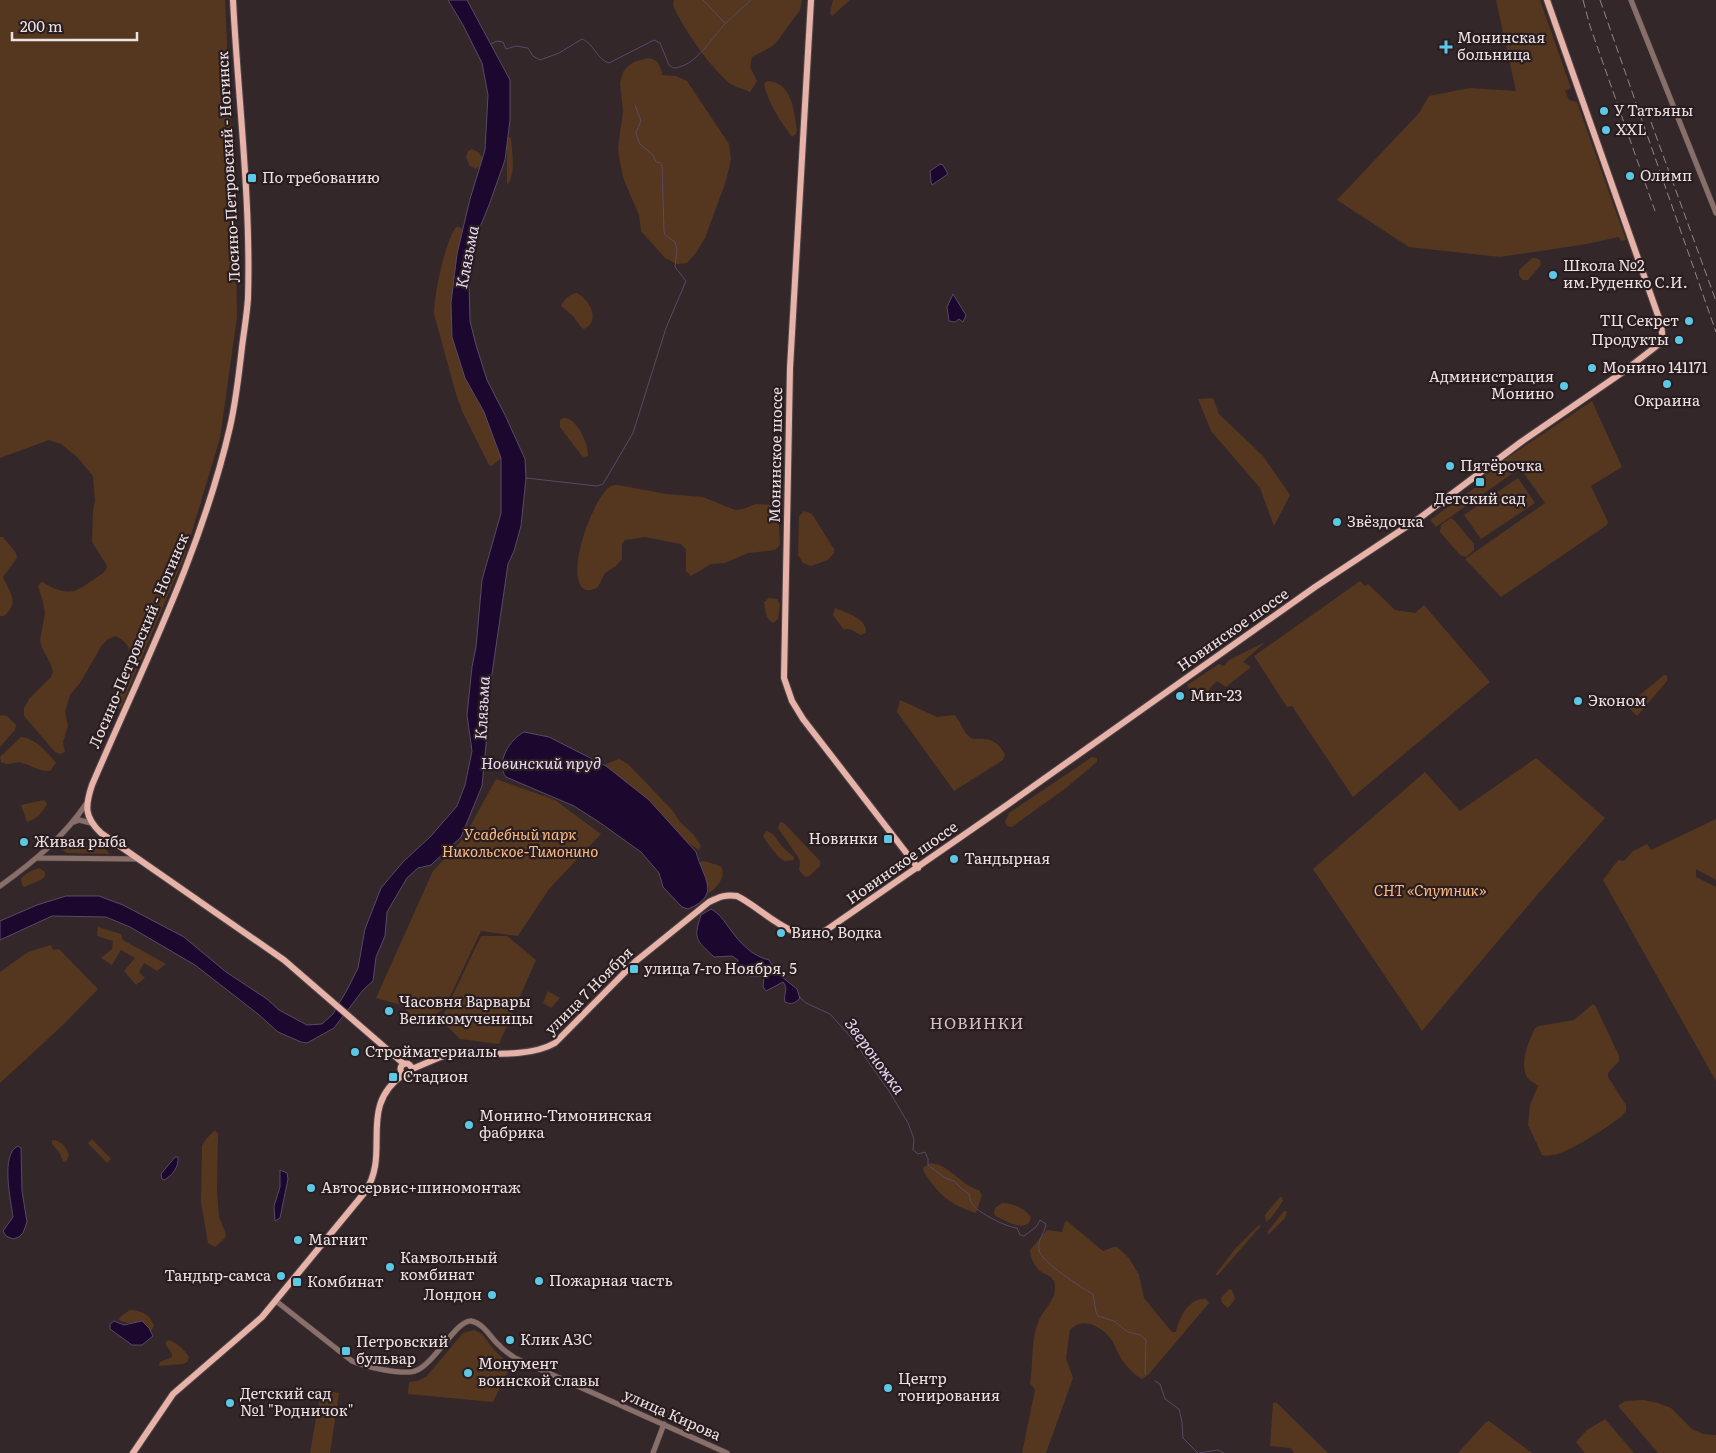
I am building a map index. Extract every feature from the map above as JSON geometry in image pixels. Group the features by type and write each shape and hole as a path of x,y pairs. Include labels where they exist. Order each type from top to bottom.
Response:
{"main road":[{"name":"Лосино-Петровский - Ногинск","path":"86,804 92,785 188,562 213,488 230,425 248,299 247,212 233,0"},
{"name":"Монинское шоссе","path":"811,0 790,368 784,678 792,701 803,719 918,868"},
{"name":"Новинское шоссе","path":"709,902 728,895 737,896 793,931 810,935 825,931 918,868 1288,606 1421,517 1521,442 1651,351 1662,341 1661,324 1547,0"},
{"path":"86,804 91,823 101,833 284,960 404,1064 409,1064 412,1069 409,1073 395,1080 387,1089 378,1110 376,1163 371,1182 360,1198 258,1322 173,1394 133,1453"},
{"name":"улица 7 Ноября","path":"412,1069 450,1054 533,1051 549,1047 561,1039 636,961 709,902"},
{"path":"404,1064 401,1069 404,1074"},
{"path":"395,1080 406,1076 419,1066"}],"street":[{"path":"1631,0 1716,213"},
{"path":"0,886 37,858 71,824 86,804"},
{"path":"71,824 79,820 91,823"},
{"path":"37,858 138,859"},
{"name":"улица Кирова","path":"276,1301 352,1361 395,1371 414,1372 428,1363 462,1324 471,1321 481,1325 499,1346 515,1358 727,1453"},
{"path":"653,1453 664,1424"}],"green space":[{"path":"0,0 225,0 235,214 237,317 220,438 185,555 121,707 116,709 114,705 130,668 131,659 130,650 116,636 108,639 102,645 80,683 70,695 65,712 68,726 63,742 65,752 60,754 55,752 24,716 24,708 29,699 51,677 53,671 40,640 45,613 38,586 41,582 63,591 78,590 102,574 107,566 92,542 95,501 93,476 77,457 61,444 49,440 0,458"},
{"path":"674,0 802,0 800,10 776,43 752,57 750,67 757,81 750,92 730,84 712,66 674,8"},
{"path":"833,0 850,0 832,16 830,13"},
{"path":"1496,0 1540,0 1571,88 1565,91 1569,100 1577,102 1626,240 1621,241 1619,237 1587,244 1500,257 1409,247 1337,200 1419,113 1429,96 1470,88 1516,91"},
{"path":"648,58 658,64 662,75 676,76 687,81 729,144 731,159 726,181 705,238 687,263 677,264 665,258 641,231 639,215 624,180 620,163 618,147 623,112 620,83 623,72 628,66"},
{"path":"767,81 782,86 790,98 797,130 796,134 792,137 772,105 764,84"},
{"path":"510,137 513,168 508,184 507,138"},
{"path":"472,149 483,158 480,166 476,169 470,166 466,157 468,151"},
{"path":"456,227 463,229 457,254 451,303 452,337 465,378 484,412 501,458 492,466 489,465 463,413 434,314 441,269 448,244"},
{"path":"1532,258 1540,260 1541,265 1528,280 1523,280 1519,276 1519,270"},
{"path":"577,293 586,300 593,316 592,321 584,329 561,306 567,297"},
{"path":"1213,398 1219,414 1263,456 1290,495 1274,526 1260,488 1211,431 1198,399"},
{"path":"1592,401 1622,467 1591,486 1608,522 1607,525 1501,597 1465,559 1545,503 1520,468 1436,527 1430,520 1484,481 1486,472"},
{"path":"563,418 573,421 581,432 588,456 582,456 560,427 560,420"},
{"path":"1518,478 1535,503 1481,539 1464,515"},
{"path":"618,485 666,494 703,497 735,510 756,504 775,505 778,510 780,545 775,550 748,553 725,563 711,564 691,576 686,571 686,550 681,544 645,537 625,540 622,544 622,559 616,566 605,573 598,587 585,590 581,586 578,577 577,565 584,536 601,497 607,489"},
{"path":"804,511 812,514 834,549 834,553 828,560 811,566 803,563 798,555 799,516"},
{"path":"1451,518 1474,544 1474,550 1466,557 1460,555 1440,532 1441,525"},
{"path":"0,537 3,537 16,553 17,558 3,577 13,602 9,611 4,616 0,616"},
{"path":"1360,581 1365,586 1368,584 1395,610 1415,613 1424,605 1490,682 1353,797 1292,706 1287,707 1254,656"},
{"path":"769,598 777,599 780,604 778,619 773,623 767,617 764,602"},
{"path":"835,608 860,620 866,632 862,635 851,630 844,630 833,615"},
{"path":"1265,642 1243,662 1251,667 1226,687 1217,681 1209,689 1210,693 1193,694 1187,685 1219,664 1224,666 1229,660"},
{"path":"1664,675 1667,676 1667,681 1636,715 1630,709 1629,704"},
{"path":"900,700 937,717 954,715 971,738 987,739 997,744 1005,755 1003,760 954,791 897,712"},
{"path":"0,716 7,716 16,725 15,730 0,747"},
{"path":"21,737 36,743 53,759 56,763 50,771 22,763 7,764 1,762 0,757"},
{"path":"1092,757 1097,758 1097,762 1066,788 1012,827 1007,826 1005,822 1009,813"},
{"name":"СНТ «Спутник»","path":"1536,758 1605,818 1422,1031 1313,869 1425,772 1460,811"},
{"path":"619,759 628,764 673,811 701,846 699,850 687,842 649,800 606,766 606,764"},
{"name":"Усадебный парк Никольское-Тимонино","path":"496,779 555,800 601,834 549,889 518,936 481,931 445,1007 422,1026 401,1005 376,998 433,871 463,839"},
{"path":"44,800 47,804 41,813 27,822 21,805"},
{"path":"1716,819 1716,880 1696,869 1696,877 1716,887 1716,1081 1603,880 1618,860 1624,861 1633,851 1647,844 1651,850"},
{"path":"780,822 784,823 820,861 820,866 809,876 805,877 799,870 800,861 778,828"},
{"path":"766,831 773,835 794,857 793,861 782,860 776,854 763,836"},
{"path":"72,837 76,837 77,845 99,846 107,850 109,854 67,853 60,846"},
{"path":"703,861 720,866 723,874 720,882 708,893 709,888 699,863"},
{"path":"39,868 45,872 45,876 41,880 24,887 21,878"},
{"path":"98,927 121,934 123,940 166,964 157,971 144,963 139,972 145,978 136,985 124,971 135,958 121,950 112,965 101,958 112,949 113,941 97,936"},
{"path":"481,936 507,936 536,960 499,1044 460,1039 441,1020"},
{"path":"51,945 53,950 59,949 98,989 63,1025 0,1083 0,972 28,952"},
{"path":"548,991 560,998 551,1008 543,1003"},
{"path":"1593,1004 1619,1056 1619,1061 1608,1073 1608,1077 1626,1105 1626,1111 1606,1128 1583,1142 1560,1153 1542,1155 1528,1125 1530,1105 1538,1086 1528,1079 1524,1069 1528,1045 1535,1028 1574,1020"},
{"path":"215,1130 218,1134 217,1191 219,1217 226,1234 225,1238 215,1247 208,1243 201,1202 202,1146"},
{"path":"92,1139 111,1159 107,1163 88,1143"},
{"path":"52,1140 63,1144 69,1155 66,1162 63,1161 59,1152 52,1144"},
{"path":"930,1163 944,1167 966,1184 979,1190 982,1195 976,1213 952,1202 934,1187 923,1168"},
{"path":"1282,1197 1283,1201 1266,1222 1265,1215"},
{"path":"1002,1203 1014,1205 1025,1211 1031,1217 1029,1223 1021,1226 997,1217 994,1214 995,1208"},
{"path":"1284,1211 1287,1211 1285,1218 1268,1235 1268,1231"},
{"path":"1067,1221 1103,1251 1117,1247 1129,1258 1139,1275 1144,1298 1172,1332 1176,1332 1182,1315 1195,1301 1206,1299 1209,1303 1149,1374 1142,1379 1126,1365 1113,1342 1099,1328 1093,1325 1081,1324 1070,1330 1066,1358 1073,1378 1046,1453 1022,1453 1035,1390 1030,1383 1033,1342 1040,1318 1055,1291 1054,1281 1036,1267 1030,1250 1047,1230 1062,1232"},
{"path":"1259,1225 1261,1226 1218,1275 1215,1275 1235,1249"},
{"path":"1229,1289 1232,1290 1235,1299 1228,1308 1222,1303 1221,1298"},
{"path":"130,1310 142,1312 148,1316 154,1326 151,1331 142,1321 129,1323 119,1319"},
{"path":"474,1330 482,1334 495,1351 511,1365 493,1402 408,1394 409,1382 426,1377 463,1333"},
{"path":"168,1340 177,1344 185,1352 189,1357 187,1362 159,1366 160,1362 172,1357 165,1343"},
{"path":"321,1390 339,1393 330,1453 310,1453"},
{"path":"1643,1400 1671,1408 1692,1429 1703,1434 1716,1435 1716,1453 1658,1453 1618,1406 1625,1401"},
{"path":"1276,1402 1328,1453 1294,1453 1291,1448 1270,1446 1273,1403"},
{"path":"1605,1419 1634,1453 1585,1453 1576,1442 1587,1430"},
{"path":"1489,1421 1532,1453 1458,1453"}],"water":[{"name":"Клязьма","path":"448,0 467,0 510,80 510,120 505,160 476,237 469,283 470,321 487,380 525,459 526,478 521,526 508,564 487,708 488,723 482,786 461,837 431,865 418,868 407,878 387,912 385,936 376,957 373,981 363,990 334,1028 307,1043 278,1032 195,965 130,927 106,917 52,916 0,940 0,921 37,905 66,896 99,896 123,905 184,937 226,972 267,999 279,1010 307,1025 322,1024 333,1014 358,968 365,929 381,888 403,862 431,836 457,806 465,785 472,751 467,715 482,580 501,513 501,458 484,412 465,378 452,337 451,303 457,254 470,199 485,150 488,95 482,63"},
{"path":"940,164 943,165 948,174 932,185 930,171"},
{"path":"953,294 966,315 963,322 959,319 955,322 949,321 947,307"},
{"name":"Новинский пруд","path":"524,732 549,737 606,766 649,800 696,852 706,878 707,892 705,898 688,909 682,907 663,887 659,873 641,852 574,806 506,777 502,765 503,758 509,746"},
{"path":"711,909 719,915 747,948 769,960 777,973 797,989 800,998 797,1001 793,1003 785,1002 786,987 783,982 766,991 763,987 764,976 750,976 746,973 748,965 740,969 737,966 738,960 732,956 714,957 703,947 698,939 697,929 701,915"},
{"path":"18,1146 21,1148 22,1191 27,1222 23,1233 13,1239 6,1236 3,1231 13,1217 8,1168 9,1158"},
{"path":"175,1157 178,1157 178,1161 174,1171 164,1180 162,1179 161,1174"},
{"path":"280,1170 287,1173 288,1179 280,1218 275,1221 274,1206 280,1187"},
{"path":"114,1321 124,1325 142,1321 149,1328 153,1336 142,1345 132,1345 110,1329 110,1324"}],"waterway":[{"path":"703,0 725,23"},
{"path":"491,44 497,41 503,42 506,49 516,46 528,48 533,56 540,60 559,53 582,39 601,58 609,63 654,40 660,43 669,65 673,68 689,63 696,58 725,24 751,0"},
{"path":"526,478 597,486 603,484 633,433 666,328 686,281 675,267 677,250 675,242 665,235 664,231 661,163 656,162 653,155 640,144 636,132 641,121 635,105"},
{"name":"Звероножка","path":"799,997 806,1003 830,1014 850,1036 889,1091 908,1123 914,1139 913,1150 918,1154 925,1152 928,1165 945,1178 954,1181 969,1194 972,1204 981,1212 1017,1228 1020,1235 1024,1236 1036,1227 1040,1220 1046,1224 1039,1243 1041,1255 1063,1274 1093,1294 1098,1316 1114,1321 1128,1332 1140,1335 1146,1340 1145,1374"},
{"name":"Звероножка","path":"1155,1381 1160,1384 1165,1399 1179,1409 1183,1438 1198,1453"},
{"name":"Звероножка","path":"1199,1453 1218,1450 1224,1453"}],"railway":[{"path":"1583,0 1590,26 1655,211"},
{"path":"1600,0 1716,332"},
{"path":"1651,122 1716,301"}],"place":[{"name":"Монинская больница","path":"1446,47"},
{"name":"У Татьяны","path":"1604,111"},
{"name":"XXL","path":"1606,130"},
{"name":"Олимп","path":"1630,176"},
{"name":"По требованию","path":"252,178"},
{"name":"Школа №2 им.Руденко С.И.","path":"1553,275"},
{"name":"ТЦ Секрет","path":"1689,321"},
{"name":"Продукты","path":"1679,340"},
{"name":"Монино 141171","path":"1592,368"},
{"name":"Окраина","path":"1667,384"},
{"name":"Администрация Монино","path":"1564,386"},
{"name":"Пятёрочка","path":"1450,466"},
{"name":"Детский сад","path":"1480,482"},
{"name":"Звёздочка","path":"1337,522"},
{"name":"Миг-23","path":"1180,696"},
{"name":"Эконом","path":"1578,701"},
{"name":"Новинки","path":"888,839"},
{"name":"Живая рыба","path":"24,842"},
{"name":"Тандырная","path":"954,859"},
{"name":"Вино, Водка","path":"781,933"},
{"name":"улица 7-го Ноября, 5","path":"634,969"},
{"name":"Часовня Варвары Великомученицы","path":"389,1011"},
{"name":"Стройматериалы","path":"355,1052"},
{"name":"Стадион","path":"393,1077"},
{"name":"Монино-Тимонинская фабрика","path":"469,1125"},
{"name":"Автосервис+шиномонтаж","path":"311,1188"},
{"name":"Магнит","path":"298,1240"},
{"name":"Камвольный комбинат","path":"390,1267"},
{"name":"Тандыр-самса","path":"281,1276"},
{"name":"Пожарная часть","path":"539,1281"},
{"name":"Комбинат","path":"297,1282"},
{"name":"Лондон","path":"492,1295"},
{"name":"Клик АЗС","path":"510,1340"},
{"name":"Петровский бульвар","path":"346,1351"},
{"name":"Монумент воинской славы","path":"468,1373"},
{"name":"Центр тонирования","path":"888,1388"},
{"name":"Детский сад №1 \"Родничок\"","path":"230,1403"}],"district":[{"name":"НОВИНКИ","path":"977,1023"}]}
